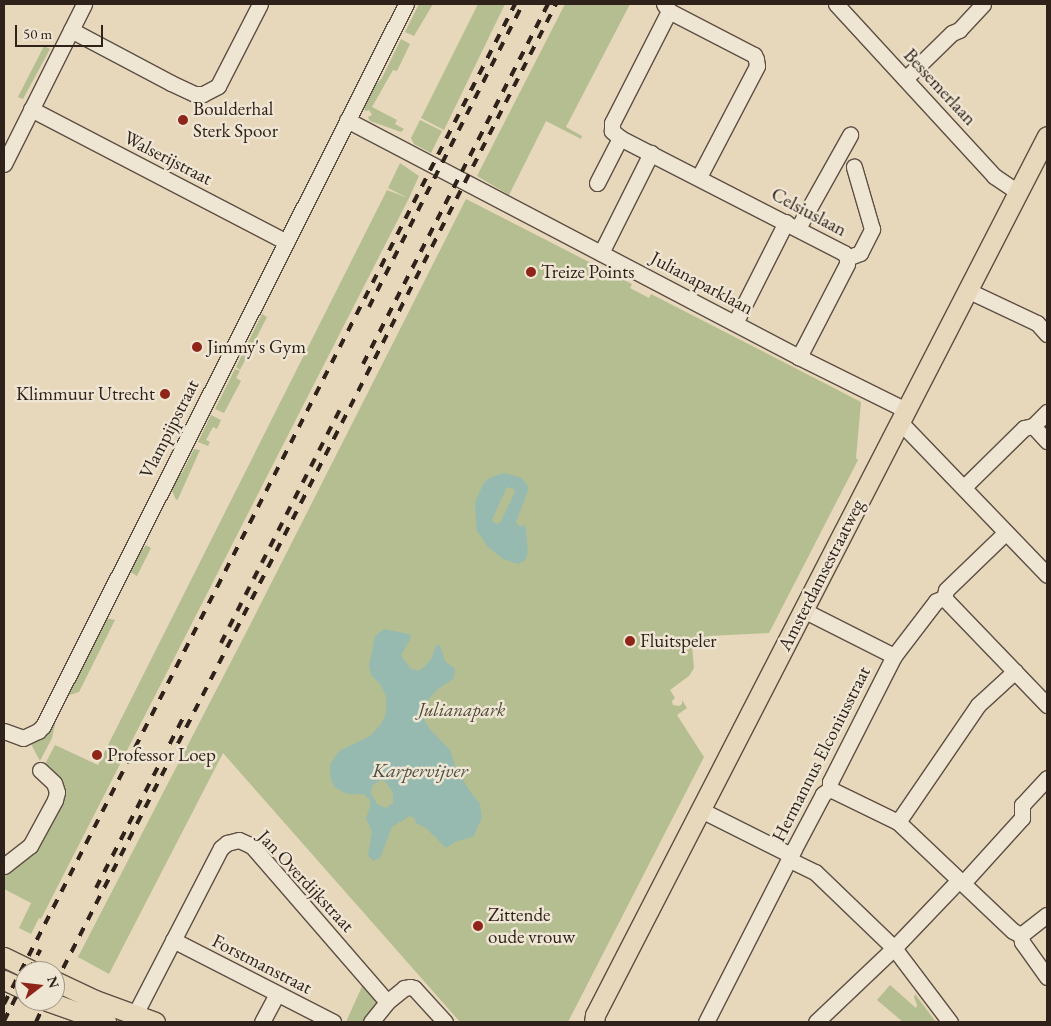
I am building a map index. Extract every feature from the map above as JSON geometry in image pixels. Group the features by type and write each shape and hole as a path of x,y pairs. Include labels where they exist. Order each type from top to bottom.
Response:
{"main road":[{"name":"Amsterdamsestraatweg","path":"593,1020 1047,136"},
{"path":"65,987 133,1018 155,1022"},
{"path":"65,1008 106,1022"}],"street":[{"path":"4,164 84,4"},
{"path":"71,30 171,83 195,94 203,94 218,86 260,4"},
{"name":"Vlampijpstraat","path":"4,732 23,738 38,732 43,726 406,4"},
{"name":"Bessemerlaan","path":"836,4 994,176 1019,193"},
{"path":"906,78 984,4"},
{"path":"597,182 620,138 612,131 612,123 675,9 754,55 756,59 756,66 698,177"},
{"name":"Walserijstraat","path":"31,109 287,242"},
{"name":"Julianaparklaan","path":"347,120 799,357 903,416 964,487 1047,575"},
{"path":"735,323 792,225 850,135"},
{"name":"Celsiuslaan","path":"620,138 844,253 848,258 847,264 799,357"},
{"path":"601,253 651,153"},
{"path":"848,258 860,253 872,229 854,167"},
{"path":"969,291 1037,323 1047,334"},
{"path":"964,487 1024,428 1033,426 1047,412"},
{"path":"1033,426 1047,441"},
{"name":"Hermannus Elconiusstraat","path":"706,1022 823,794 830,788 830,782 894,656 936,601 944,598 946,590 1006,532"},
{"path":"944,598 1047,704"},
{"path":"803,610 894,656"},
{"path":"898,822 978,705 1014,671"},
{"path":"4,866 30,846 55,800 57,792 54,783 40,770"},
{"path":"816,1022 894,948 1022,818 1022,805 1047,778"},
{"path":"830,788 898,822 1013,931 1021,935"},
{"path":"701,810 815,872 894,948 950,1022"},
{"name":"Jan Overdijkstraat","path":"133,1018 221,848 233,840 246,842 387,1002"},
{"path":"1021,935 1047,915"},
{"path":"1021,935 1022,942 1047,977"},
{"name":"Forstmanstraat","path":"173,940 333,1022"},
{"path":"371,1022 387,1002 404,988 412,987 445,1022"},
{"path":"262,1022 276,994"}],"green space":[{"path":"419,4 433,4 414,36 405,32"},
{"path":"478,4 505,4 444,130 421,118"},
{"path":"565,4 630,4 566,127 582,136 581,139 546,121 509,195 477,176"},
{"path":"401,39 410,44 397,71 393,70 372,107 397,120 395,124 404,129 401,132 370,121 368,117 372,115 369,110 365,111 364,107 374,87 382,78"},
{"path":"44,46 50,49 23,99 18,97"},
{"path":"420,120 442,131 431,153 414,144 411,138"},
{"path":"400,163 419,176 409,198 41,919 39,918 31,934 19,928 31,903 4,889 4,875 33,855 64,800 63,784 55,772 45,764 55,745 98,765 387,190 408,198 388,188"},
{"name":"Julianapark","path":"466,199 632,284 630,288 649,298 651,294 861,402 856,458 858,460 769,633 708,636 703,639 701,645 692,646 694,668 689,676 670,690 675,698 672,701 673,705 679,706 682,704 682,700 687,708 677,715 704,757 568,1022 460,1022 223,753 109,974 78,957 250,625"},
{"path":"262,314 267,317 240,370 236,367"},
{"path":"235,369 240,371 236,378 241,381 224,413 215,409"},
{"path":"211,415 221,420 217,429 213,427 206,440 210,442 208,446 198,442"},
{"path":"194,449 200,450 176,500 171,488 178,475 182,473"},
{"path":"146,545 151,548 137,576 129,571 139,547 143,549"},
{"path":"105,618 115,620 79,692 63,697"},
{"path":"59,706 52,738 40,761 31,744 40,738"},
{"path":"364,982 378,999 366,1022 346,1022"},
{"path":"890,985 916,1008 915,994 936,1022 903,1022 877,1000"}],"water":[{"path":"504,473 522,478 529,488 516,522 520,527 524,524 526,529 528,553 525,560 518,564 503,559 489,548 477,531 475,503 483,484 489,478","holes":["507,487 514,489 515,492 500,523 496,524 492,520"]},
{"name":"Karpervijver","path":"384,629 409,634 411,638 401,655 410,668 418,671 431,659 436,646 440,645 445,661 455,669 454,678 437,690 429,699 424,719 429,728 450,750 455,766 480,804 482,818 473,837 457,841 446,848 426,828 416,823 414,818 410,816 392,827 380,858 373,861 368,855 372,831 366,819 370,800 363,794 347,794 334,787 330,776 330,764 339,751 370,736 381,724 386,713 386,696 380,684 371,675 369,666 375,636","holes":["380,780 386,782 393,793 393,803 386,808 377,804 371,793 372,786"]}],"railway":[{"path":"4,1004 515,4"},
{"path":"369,307 523,4"},
{"path":"363,364 548,4"},
{"path":"65,964 556,4"},
{"path":"221,643 343,404"},
{"path":"96,888 184,716"},
{"path":"34,961 40,950"},
{"path":"4,1021 15,999"},
{"path":"36,1022 41,1011"}],"place":[{"name":"Boulderhal Sterk Spoor","path":"183,120"},
{"name":"Treize Points","path":"531,272"},
{"name":"Jimmy's Gym","path":"197,347"},
{"name":"Klimmuur Utrecht","path":"165,394"},
{"name":"Fluitspeler","path":"630,641"},
{"name":"Professor Loep","path":"97,755"},
{"name":"Zittende oude vrouw","path":"478,926"}]}
